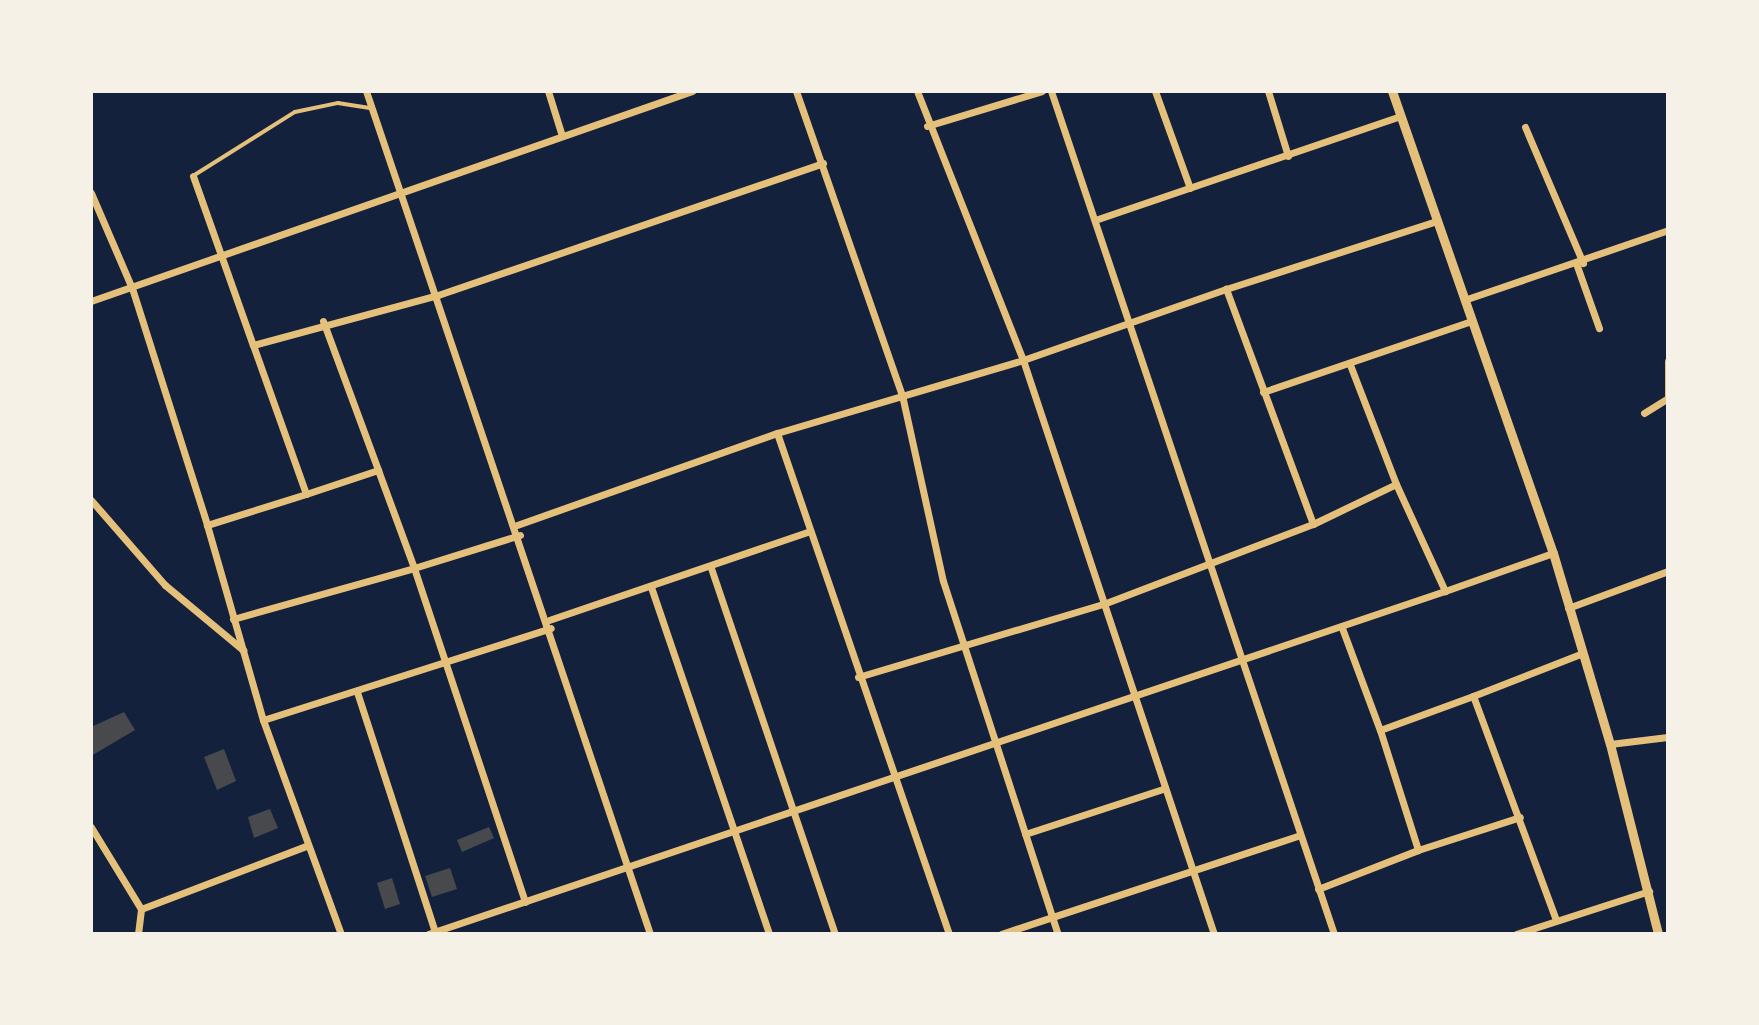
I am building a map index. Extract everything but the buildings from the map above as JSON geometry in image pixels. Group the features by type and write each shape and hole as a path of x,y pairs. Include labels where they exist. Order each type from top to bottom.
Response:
{"street":[{"path":"366,91 517,525 650,934"},
{"path":"548,91 562,136"},
{"path":"664,91 667,100"},
{"path":"91,301 692,91"},
{"path":"796,91 902,395 963,643 1058,934"},
{"path":"917,91 927,125 1023,360 1105,603 1163,789 1214,934"},
{"path":"927,125 1042,91"},
{"path":"1051,91 1208,565 1243,662 1298,836 1334,934"},
{"path":"1155,91 1190,188"},
{"path":"1268,91 1288,156"},
{"path":"1392,91 1553,553 1610,744 1658,934"},
{"path":"1095,220 1400,116"},
{"path":"1525,127 1580,264 1599,328"},
{"path":"253,345 323,321 438,295 823,163"},
{"path":"193,176 225,254 253,345 306,494"},
{"path":"91,192 132,288 207,525 263,720 306,846 341,934"},
{"path":"517,525 777,433 1023,360 1436,220"},
{"path":"1464,300 1580,264 1668,230"},
{"path":"1226,289 1312,524"},
{"path":"323,321 414,568 525,902"},
{"path":"1263,392 1350,365 1472,321"},
{"path":"1644,413 1668,398 1668,361"},
{"path":"1350,365 1396,484 1446,591"},
{"path":"777,433 858,677 949,934"},
{"path":"207,525 377,470"},
{"path":"858,677 963,643 1105,603 1312,524 1396,484"},
{"path":"91,499 165,584 244,651"},
{"path":"263,720 357,692 810,531"},
{"path":"233,619 520,535"},
{"path":"357,692 431,933 894,776 1243,662 1553,553"},
{"path":"711,568 790,811 835,934"},
{"path":"1568,608 1668,571"},
{"path":"651,587 769,934"},
{"path":"1342,628 1380,730 1418,850"},
{"path":"1380,730 1583,653"},
{"path":"1473,696 1556,920"},
{"path":"1610,744 1668,737"},
{"path":"1025,834 1163,789"},
{"path":"1318,889 1418,850 1520,817"},
{"path":"91,827 141,909 138,934"},
{"path":"1001,934 1298,836"},
{"path":"141,909 306,846"},
{"path":"1516,934 1649,891"}],"lane":[{"path":"193,176 295,112 338,103 372,108"}]}
